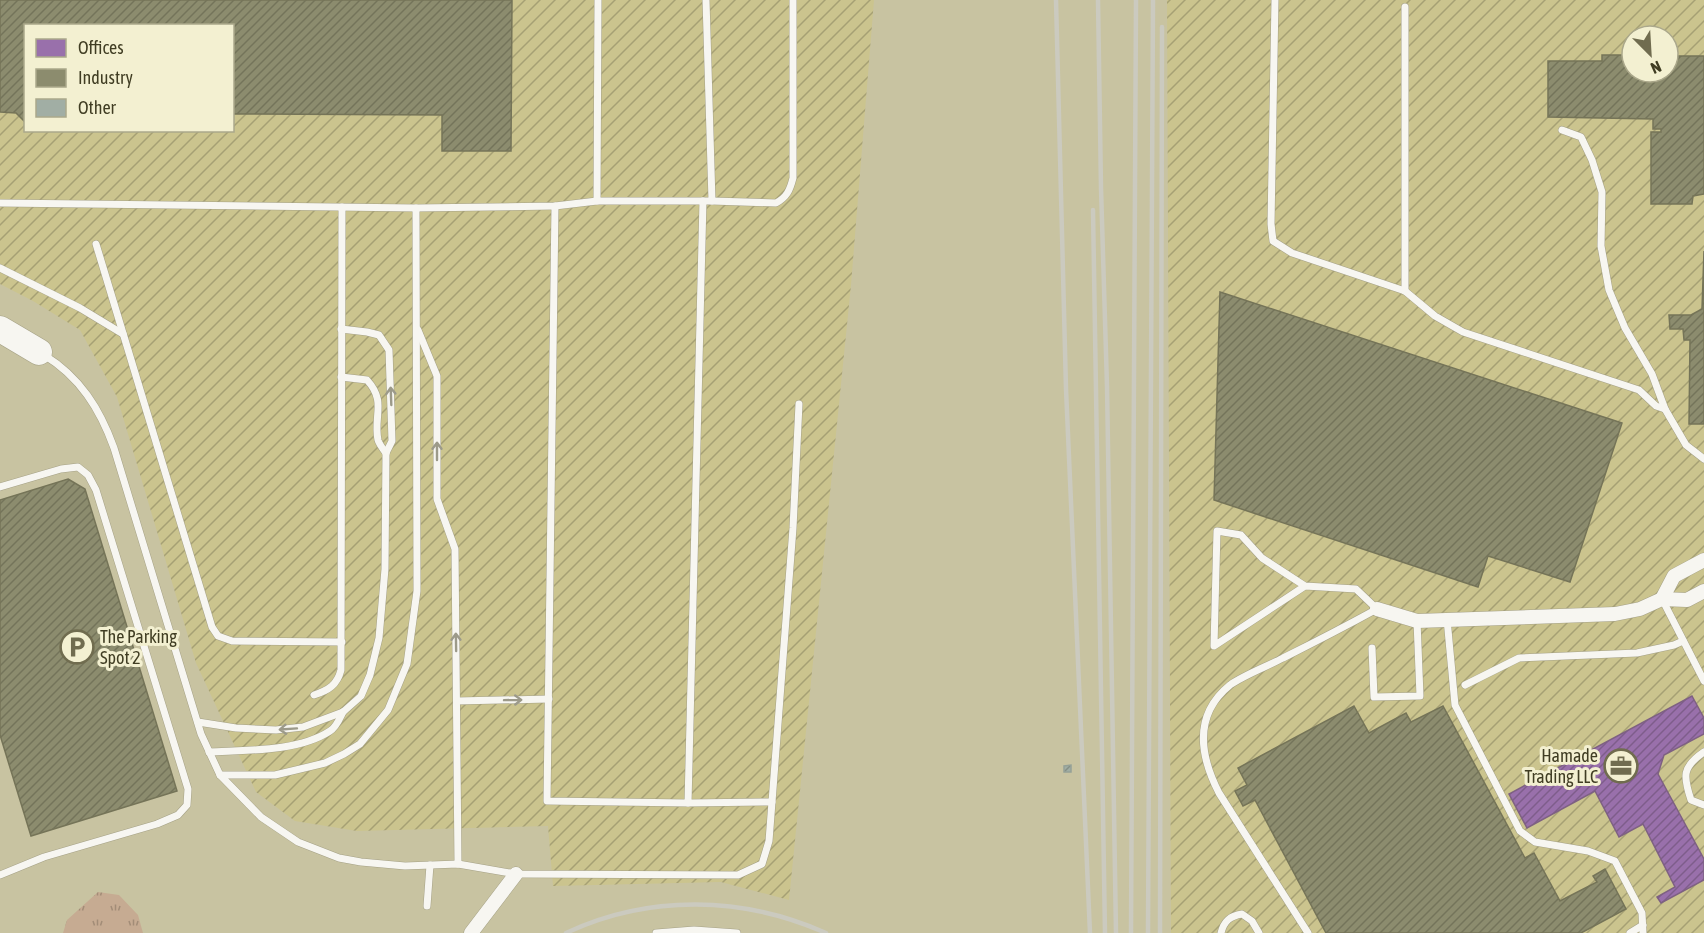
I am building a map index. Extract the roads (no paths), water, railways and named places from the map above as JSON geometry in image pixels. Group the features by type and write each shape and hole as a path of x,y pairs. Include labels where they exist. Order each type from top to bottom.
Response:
{"highway":[{"path":"0,329 39,352"},
{"path":"0,339 39,352"}],"street":[{"path":"1662,599 1674,576 1704,560"},
{"path":"1377,609 1417,621 1615,614 1640,609 1662,599 1687,600 1704,591"},
{"path":"471,933 516,874"}],"lane":[{"path":"597,201 598,0"},
{"path":"706,0 712,201"},
{"path":"0,203 416,208 555,206 597,201 776,203 790,191 794,178 794,0"},
{"path":"1275,0 1271,224 1274,241 1292,253 1406,291 1435,316 1463,332 1639,390 1656,406 1665,409"},
{"path":"1405,7 1406,291"},
{"path":"1562,129 1581,137 1592,160 1602,192 1601,246 1609,290 1625,328 1652,374 1665,409 1686,445 1704,459"},
{"path":"688,803 703,201"},
{"path":"555,206 548,801 772,802"},
{"path":"314,695 327,690 338,680 341,670 342,207"},
{"path":"220,775 275,775 325,763 360,744 388,710 407,664 417,591 416,208"},
{"path":"96,244 212,627 218,636 232,641 342,642"},
{"path":"0,268 80,308 123,334"},
{"path":"416,326 436,376 437,499 455,549 458,864"},
{"path":"209,752 290,746 332,730 343,712 361,696 370,675 379,638 385,568 386,453 392,441 389,350 379,335 341,329"},
{"path":"39,352 64,369 84,389 96,406 109,432 198,722 220,775 244,802 279,830 318,851 361,862 405,866 458,864 516,874 738,875 762,864 769,841 793,528 799,404"},
{"path":"341,377 367,380 375,389 378,399 378,441 386,453"},
{"path":"0,487 61,469 78,467 88,475 96,490 188,789 187,805 178,815 157,824 44,857 0,876"},
{"path":"1305,586 1214,646 1217,531 1241,535 1262,558 1305,586 1356,589 1377,609 1231,685 1210,710 1204,727 1203,748 1210,775 1219,793 1308,933"},
{"path":"1662,599 1704,681"},
{"path":"1447,619 1455,705 1520,831 1535,842 1588,851 1615,861 1642,913 1643,929 1630,933"},
{"path":"1372,648 1374,697 1420,696 1417,621"},
{"path":"1465,685 1519,658 1637,653 1683,641"},
{"path":"457,701 549,699"},
{"path":"198,722 236,728 290,729 303,727 343,712"},
{"path":"1704,752 1690,761 1684,780 1691,800 1704,805"},
{"path":"428,906 430,865"},
{"path":"1221,933 1223,925 1230,918 1242,914 1251,921 1259,933"},
{"path":"656,933 694,930 737,933"}],"railway":[{"path":"1056,0 1066,389 1090,933"},
{"path":"1098,0 1116,933"},
{"path":"1131,933 1136,0"},
{"path":"1148,933 1153,0"},
{"path":"1160,933 1162,27"},
{"path":"1093,210 1105,933"},
{"path":"566,933 598,920 630,911 696,904 729,906 762,912 826,933"}],"place":[{"name":"The Parking Spot 2","path":"77,647"},
{"name":"Hamade Trading LLC","path":"1621,766"}]}
